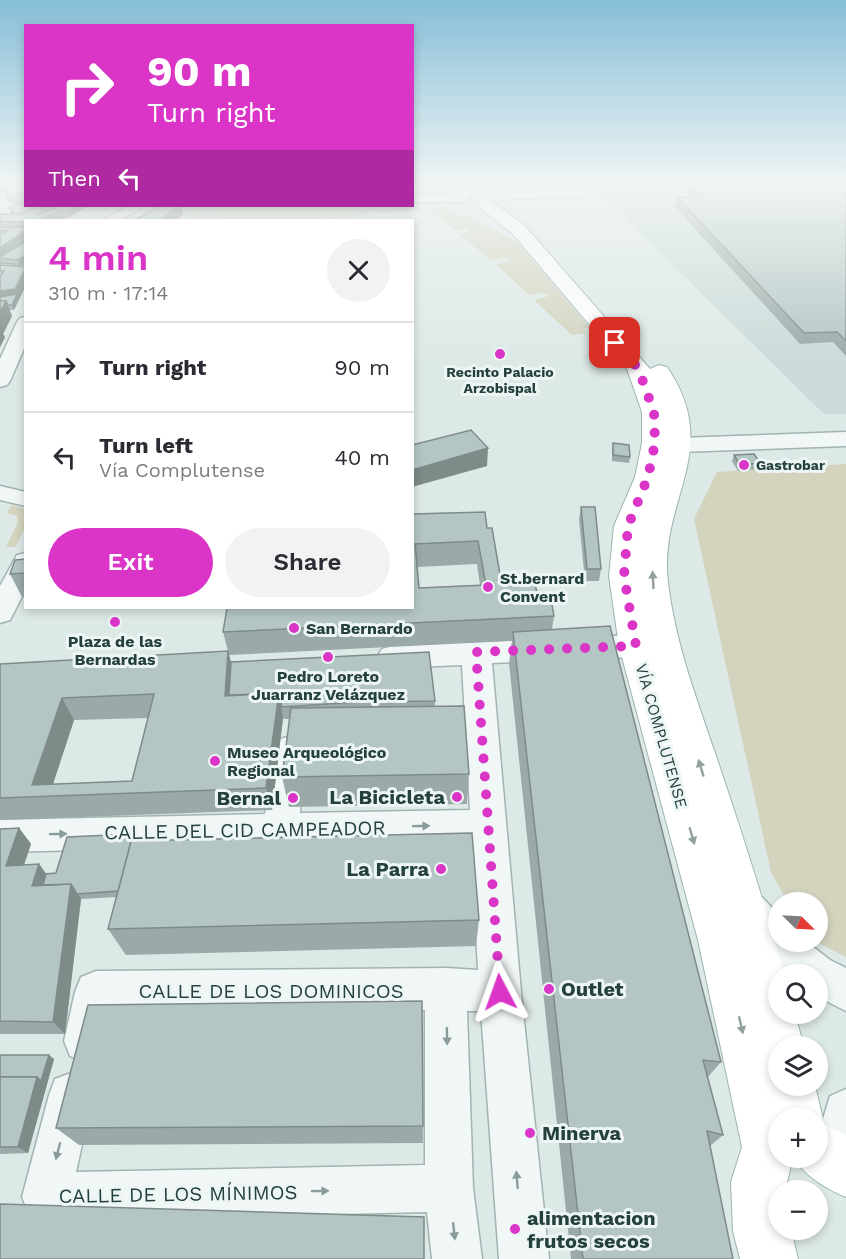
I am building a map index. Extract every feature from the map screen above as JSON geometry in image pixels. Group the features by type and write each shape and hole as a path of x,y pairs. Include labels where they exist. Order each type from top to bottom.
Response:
{"main road":[{"name":"VÍA COMPLUTENSE","path":"530,243 638,368 654,412 655,443 648,477 628,526 624,576 636,646 722,940 797,1108"},
{"name":"VÍA COMPLUTENSE","path":"546,243 656,366 677,412 679,446 671,481 654,534 652,580 662,645 743,903 776,1036"},
{"path":"769,1259 762,1231 759,1182 778,1168"}],"street":[{"path":"0,381 24,327"},
{"path":"679,446 846,439"},
{"path":"0,494 24,499"},
{"path":"0,613 24,565"},
{"path":"369,658 636,646"},
{"path":"476,652 470,724 489,825 500,992 524,1259"},
{"path":"280,829 296,727"},
{"name":"CALLE DEL CID CAMPEADOR","path":"0,836 489,825"},
{"path":"743,903 780,946 803,964"},
{"path":"828,981 846,990"},
{"path":"446,989 449,1188 457,1259"},
{"name":"CALLE DE LOS DOMINICOS","path":"96,992 446,989 500,992"},
{"name":"CALLE DE LOS MÍNIMOS","path":"96,992 46,1197 449,1188"}],"shaded area":[{"path":"650,243 846,243 846,414 824,414"}],"green space":[{"path":"470,243 518,243 590,328 582,329 587,333 572,335 534,300 549,296 544,293 529,295 496,264 509,262 506,258 491,260"},
{"path":"846,464 846,957 828,948 828,892 782,892 771,872 694,519 717,472"},
{"path":"12,505 24,509 24,529 16,547 6,547 18,522 17,516 7,513"}],"building":[{"path":"24,243 24,256 17,260 0,257"},
{"path":"720,243 846,243 846,341 837,332 804,333"},
{"path":"0,263 15,264 11,266 0,265"},
{"path":"0,265 24,267 15,289 0,291 0,277 4,271 0,271"},
{"path":"17,294 12,305 8,305 6,301 0,301 0,297"},
{"path":"0,301 6,301 0,312"},
{"path":"471,430 488,448 414,469 414,444"},
{"path":"613,443 629,445 630,457 613,455"},
{"path":"754,454 760,463 740,465 734,455"},
{"path":"581,507 595,507 601,569 587,569"},
{"path":"485,512 487,528 492,528 502,586 535,585 538,595 550,594 554,616 223,632 227,609 414,609 414,514","holes":["478,541 486,585 419,588 415,544"]},
{"path":"24,559 24,573 10,574 15,560"},
{"path":"610,626 721,1062 703,1060 723,1135 707,1131 733,1259 583,1259 513,632"},
{"name":"Museo Arqueológico Regional","path":"228,651 225,696 279,693 266,788 0,798 0,664","holes":["154,694 132,781 32,785 62,698"]},
{"path":"429,652 435,701 356,702 282,707 279,693 229,695 231,662"},
{"path":"464,706 469,774 282,777 291,708"},
{"path":"19,828 6,866 39,864 32,886 71,884 53,1022 0,1021 0,829"},
{"path":"472,833 479,920 108,929 131,841"},
{"path":"133,834 118,891 77,894 71,884 43,885 46,874 56,873 67,837"},
{"path":"422,1001 423,1126 56,1128 88,1005"},
{"path":"0,1055 49,1055 41,1081 37,1077 0,1077"},
{"path":"0,1077 37,1077 18,1147 0,1147"},
{"path":"0,1204 424,1217 424,1259 0,1259"}],"place":[{"name":"Recinto Palacio Arzobispal","path":"500,354"},
{"name":"Gastrobar","path":"744,465"},
{"name":"St.bernard Convent","path":"488,587"},
{"name":"Plaza de las Bernardas","path":"115,622"},
{"name":"San Bernardo","path":"294,628"},
{"name":"Pedro Loreto Juarranz Velázquez","path":"328,657"},
{"name":"Museo Arqueológico Regional","path":"215,761"},
{"name":"La Bicicleta","path":"457,797"},
{"name":"Bernal","path":"293,798"},
{"name":"La Parra","path":"441,869"},
{"name":"Outlet","path":"549,989"},
{"name":"Minerva","path":"530,1133"},
{"name":"alimentacion frutos secos","path":"515,1229"}],"route":[{"path":"500,992 476,652 636,646 624,576 628,526 648,477 655,443 654,412 638,368 615,343"}]}
